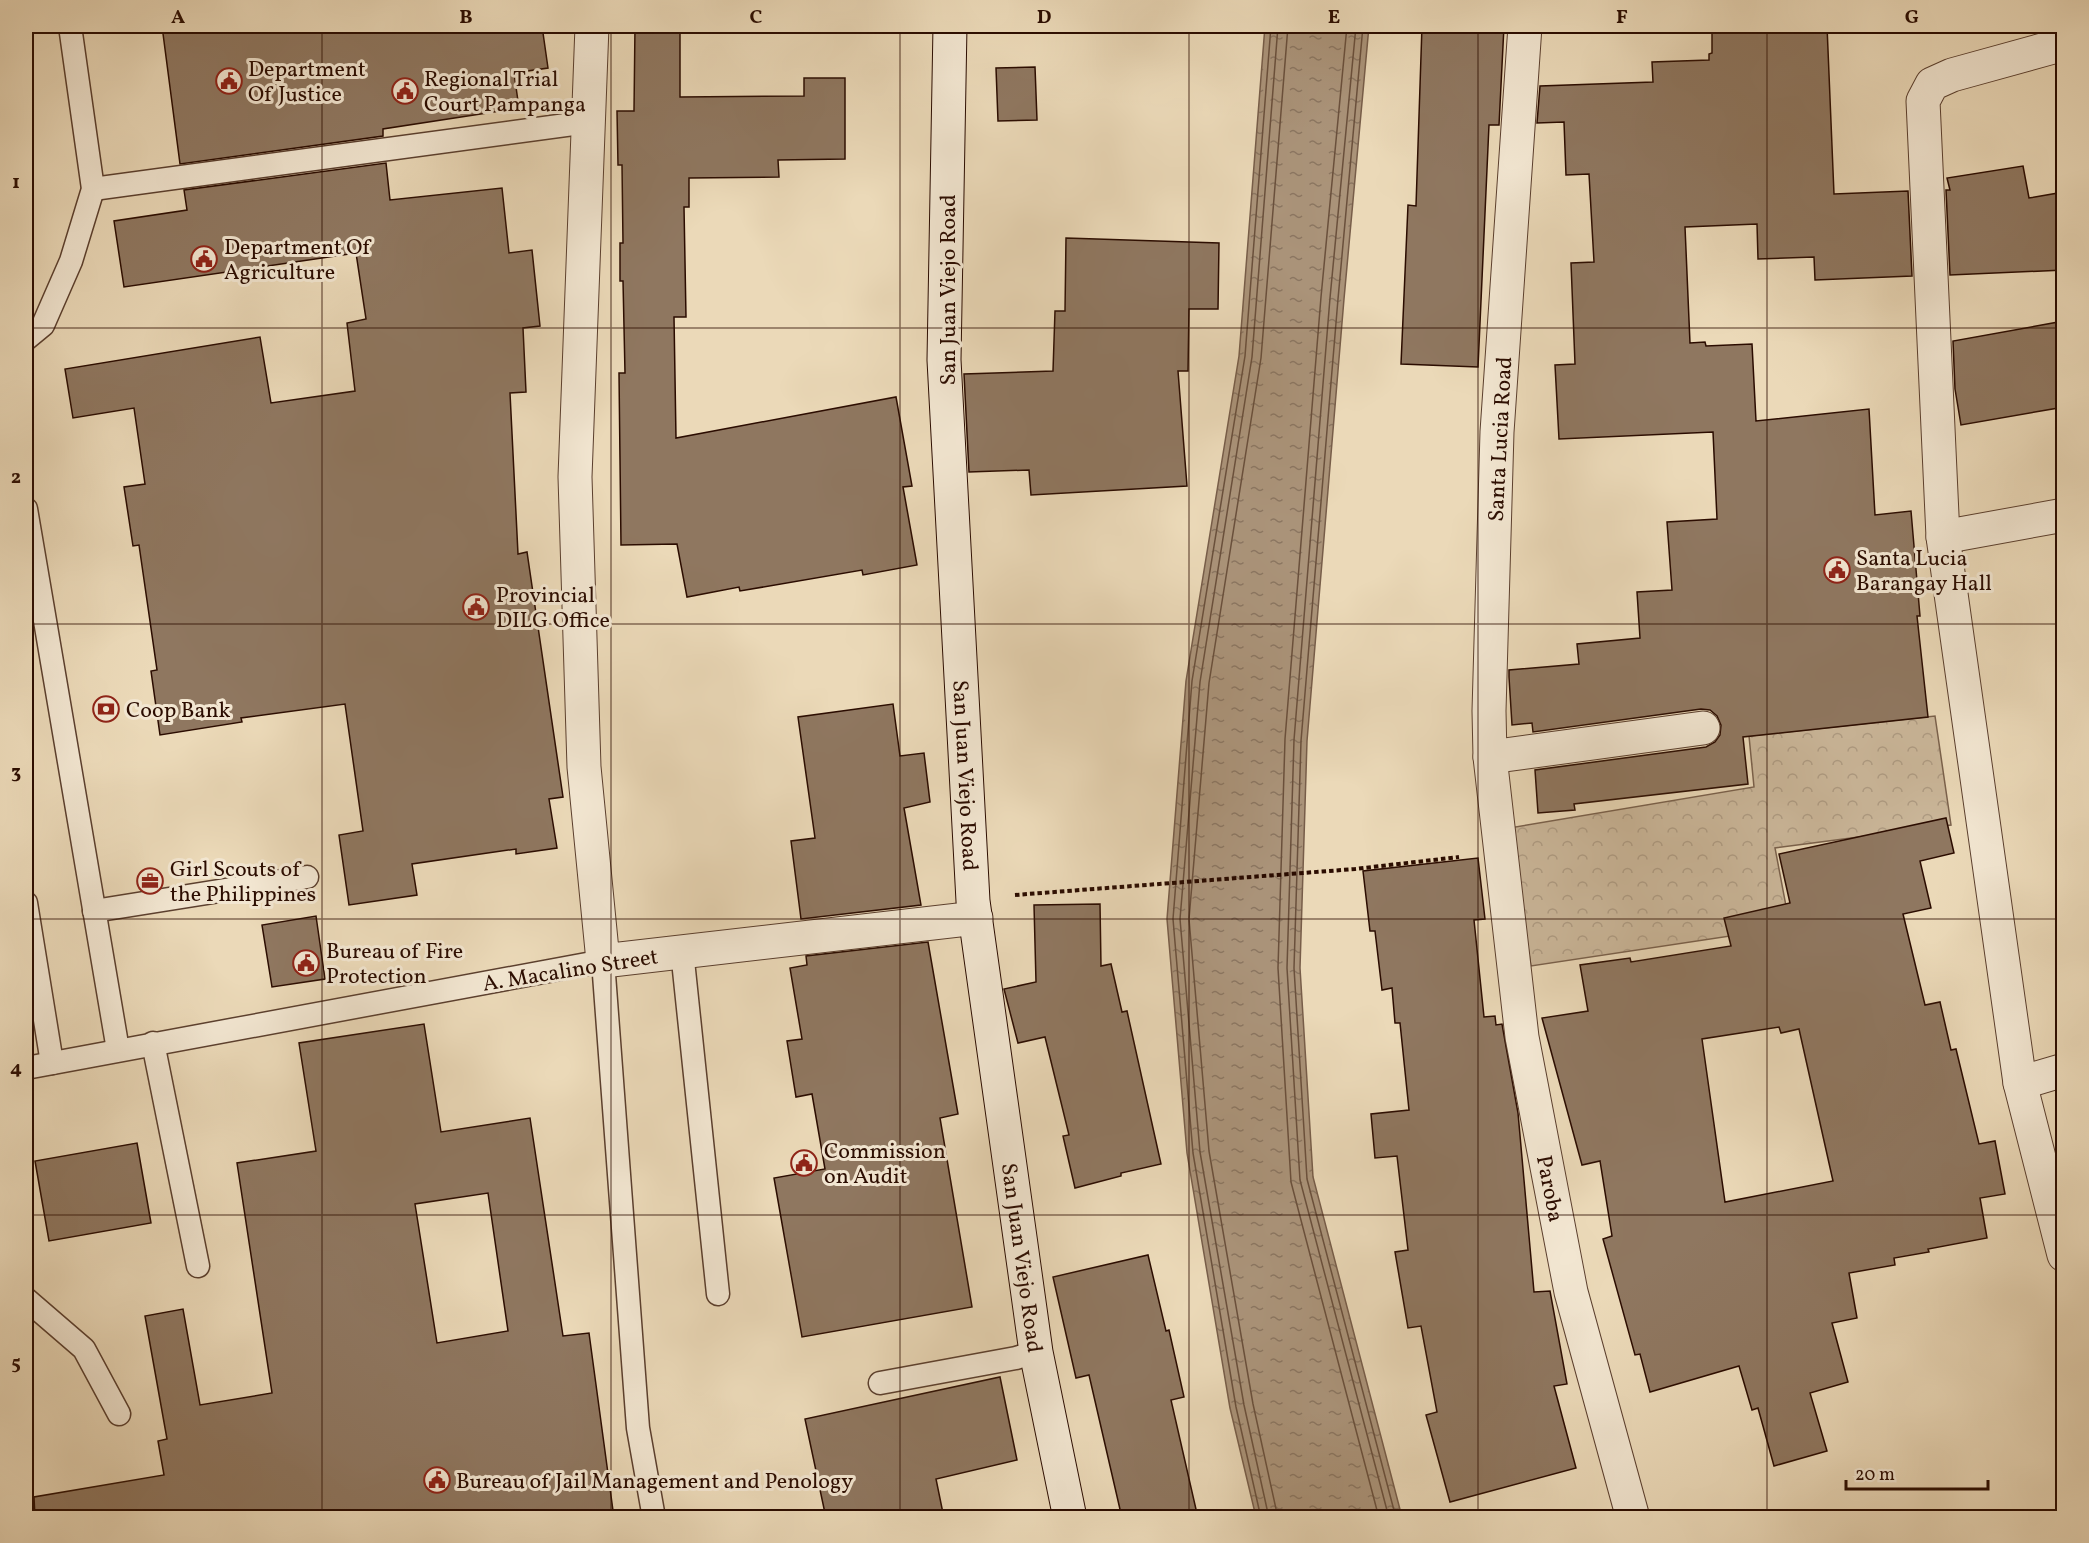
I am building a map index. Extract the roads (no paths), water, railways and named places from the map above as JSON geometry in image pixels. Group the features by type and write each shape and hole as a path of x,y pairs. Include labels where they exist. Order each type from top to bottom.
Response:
{"street":[{"path":"592,26 575,477 584,767 603,961"},
{"name":"San Juan Viejo Road","path":"950,26 945,360 974,910 1036,1352 1070,1518"},
{"name":"Santa Lucia Road","path":"1501,852 1490,757 1489,711 1497,432 1525,26"},
{"path":"2064,44 1952,75 1932,84 1923,101 1942,537 2020,1083 2064,1255"},
{"path":"1942,537 2064,514"},
{"path":"1490,757 1703,728"},
{"name":"Paroba","path":"1501,852 1522,1037 1571,1292 1633,1518"},
{"name":"A. Macalino Street","path":"603,961 974,910"},
{"path":"2020,1083 2064,1070"}],"lane":[{"path":"26,339 43,325 71,261 93,189 70,26"},
{"path":"93,189 588,122"},
{"path":"26,509 118,1050"},
{"path":"94,911 307,877"},
{"path":"26,903 52,1063"},
{"path":"682,951 718,1294"},
{"path":"603,961 638,1428 654,1518"},
{"name":"A. Macalino Street","path":"26,1068 603,961"},
{"path":"153,1043 198,1266"},
{"path":"26,1299 84,1349 119,1414"},
{"path":"880,1383 1016,1358 1036,1352"}],"water":[{"path":"1265,26 1369,26 1307,741 1300,968 1313,1177 1402,1517 1256,1517 1230,1408 1187,1153 1167,919 1186,681 1239,356"}],"place":[{"name":"Department Of Justice","path":"229,81"},
{"name":"Regional Trial Court Pampanga","path":"405,91"},
{"name":"Department Of Agriculture","path":"204,259"},
{"name":"Santa Lucia Barangay Hall","path":"1837,570"},
{"name":"Provincial DILG Office","path":"476,607"},
{"name":"Coop Bank","path":"106,709"},
{"name":"Girl Scouts of the Philippines","path":"150,881"},
{"name":"Bureau of Fire Protection","path":"306,963"},
{"name":"Commission on Audit","path":"804,1163"},
{"name":"Bureau of Jail Management and Penology","path":"437,1480"}]}
